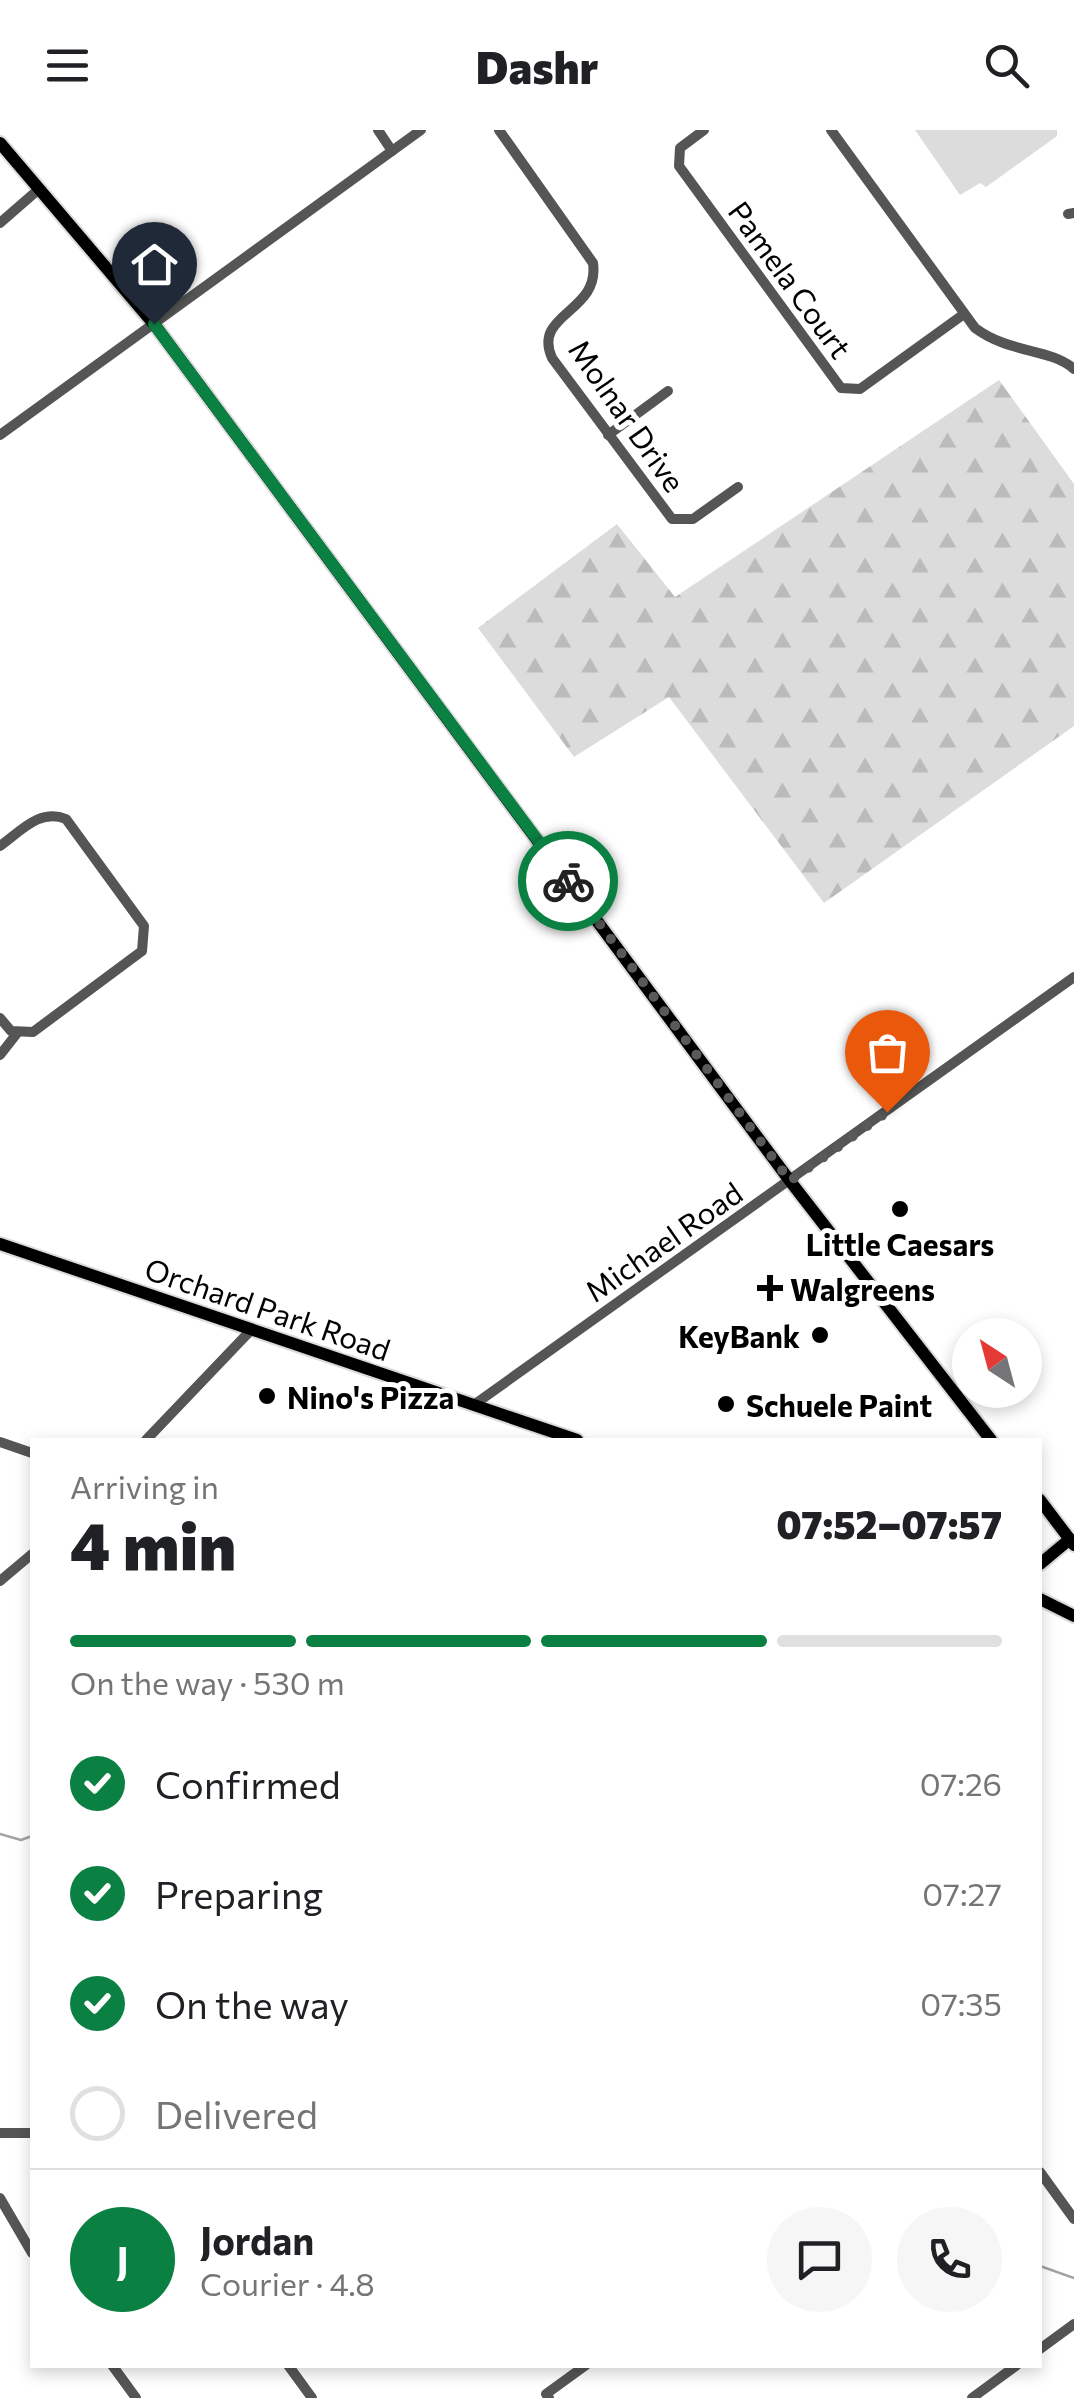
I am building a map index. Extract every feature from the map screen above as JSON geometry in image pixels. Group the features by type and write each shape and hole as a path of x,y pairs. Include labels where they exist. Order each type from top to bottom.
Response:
{"main road":[{"path":"0,143 154,324 790,1181 952,1393"},
{"name":"Orchard Park Road","path":"0,1244 572,1438"},
{"path":"963,1408 977,1438"},
{"path":"964,1408 989,1438"},
{"path":"1042,1502 1073,1540 1043,1560"},
{"path":"1042,1600 1074,1616"}],"street":[{"path":"378,130 392,151"},
{"path":"0,435 421,130"},
{"name":"Molnar Drive","path":"499,130 593,264 590,291 556,322 548,342 552,358 672,519 693,519 738,487"},
{"name":"Pamela Court","path":"704,130 680,148 678,166 840,388 860,389 964,314"},
{"path":"830,130 975,328 1000,344 1052,356 1074,369"},
{"path":"0,223 39,189"},
{"path":"608,435 668,392"},
{"path":"0,846 42,816 54,814 66,819 144,926 147,939 142,951 33,1032 18,1032 0,1018"},
{"name":"Michael Road","path":"475,1404 1074,977"},
{"path":"0,1055 18,1032"},
{"path":"148,1438 252,1329"},
{"path":"0,1442 30,1452"},
{"path":"0,1580 30,1556"},
{"path":"0,2133 30,2132"},
{"path":"1042,2175 1074,2219"},
{"path":"0,2198 30,2250"},
{"path":"1042,2348 1074,2324"},
{"path":"114,2368 136,2398"},
{"path":"290,2368 312,2398"},
{"path":"549,2398 546,2394 582,2368"},
{"path":"972,2398 1013,2368"}],"green space":[{"path":"915,130 1057,130 1057,136 986,187 980,183 960,195"},
{"path":"999,380 1074,484 1074,726 824,903 669,697 574,757 478,628 617,524 675,597"}],"waterway":[{"path":"0,1834 21,1840 30,1837"},
{"path":"1042,2267 1074,2278"}],"way so far":[{"path":"568,881 790,1181 887,1112"}],"place":[{"name":"Little Caesars","path":"900,1209"},
{"name":"Walgreens","path":"770,1288"},
{"name":"KeyBank","path":"820,1335"},
{"name":"Nino's Pizza","path":"267,1396"},
{"name":"Schuele Paint","path":"726,1404"}],"route":[{"path":"154,324 568,881"}]}
